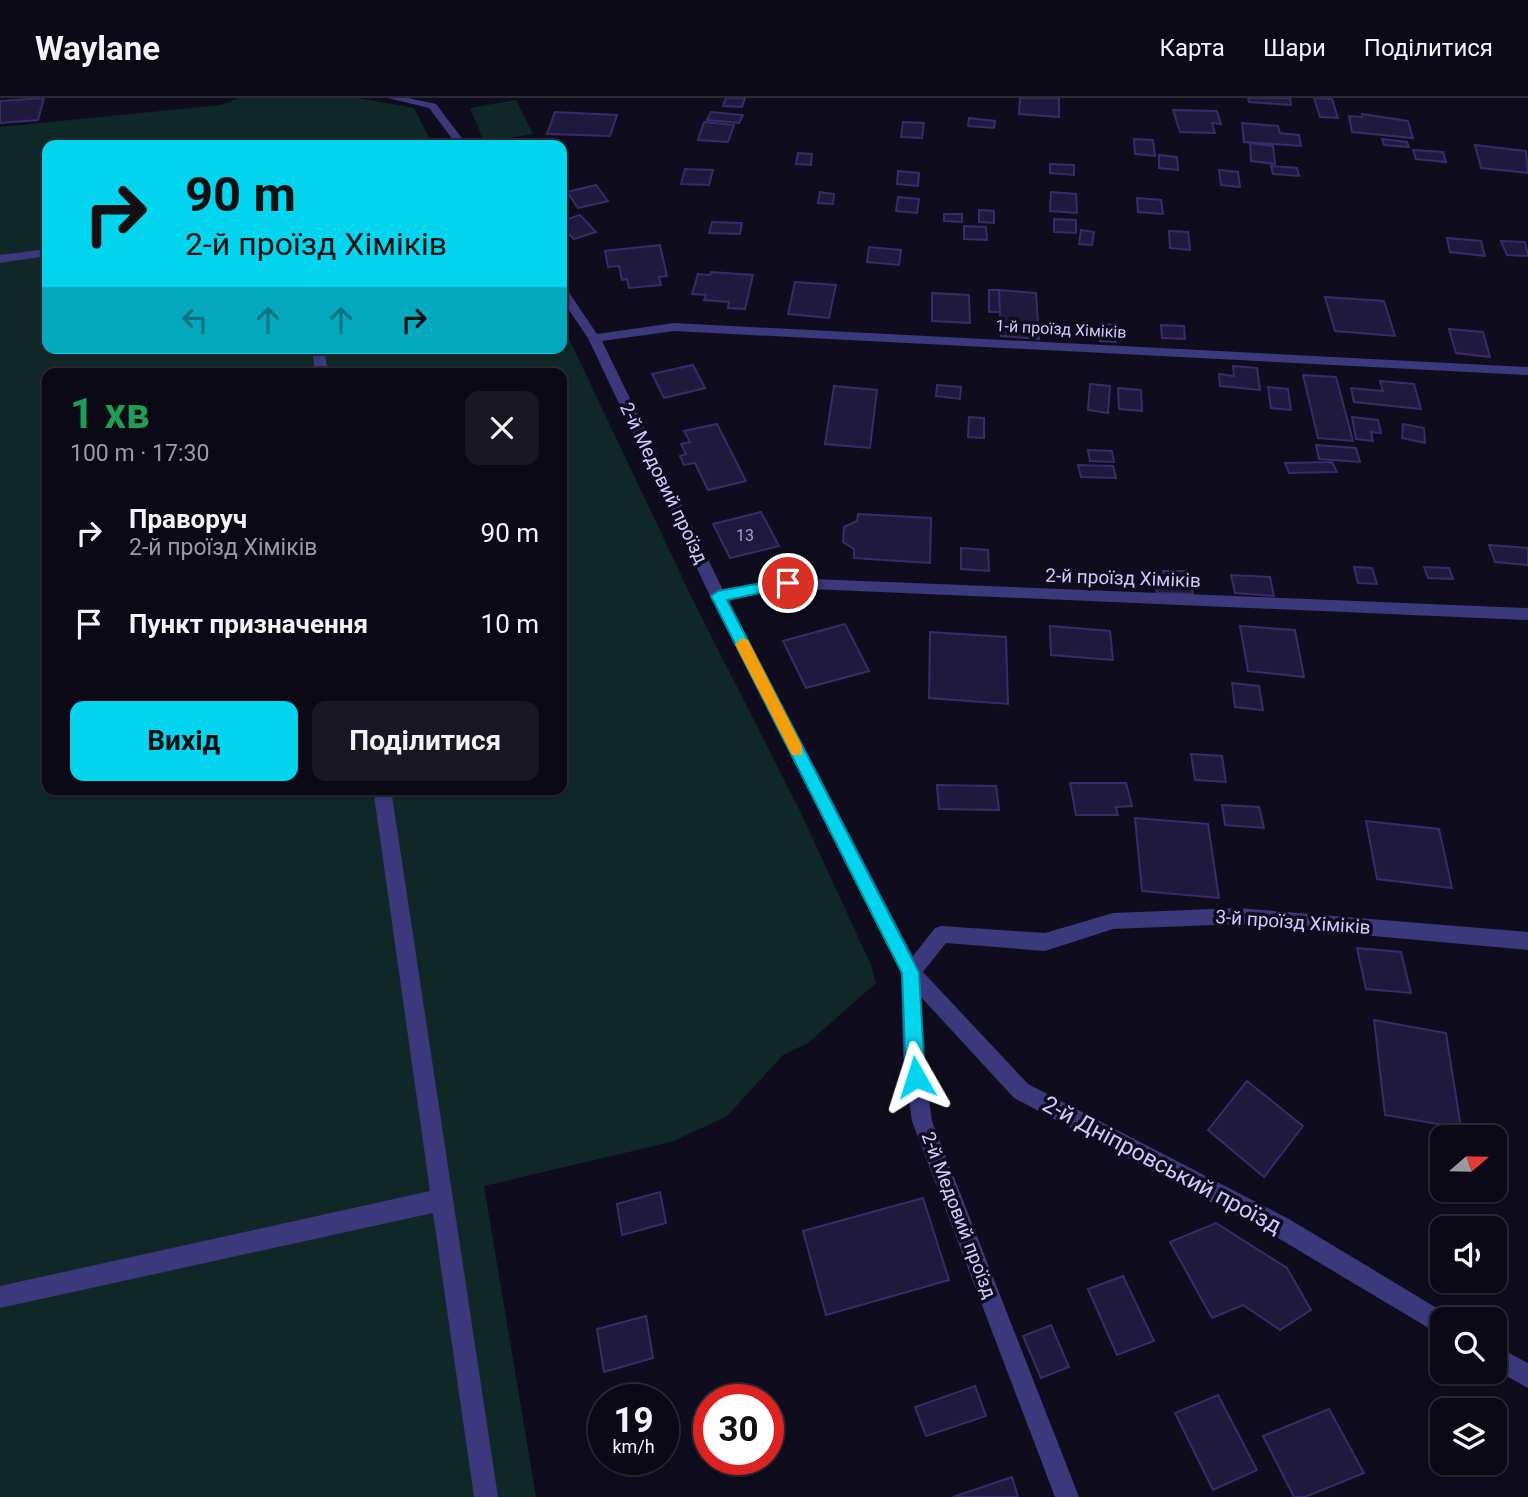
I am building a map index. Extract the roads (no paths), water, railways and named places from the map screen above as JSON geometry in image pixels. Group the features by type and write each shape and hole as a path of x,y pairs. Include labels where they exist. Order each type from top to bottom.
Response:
{"street":[{"path":"393,98 432,106 458,140"},
{"path":"432,106 441,98"},
{"path":"0,259 42,254"},
{"name":"2-й Медовий проїзд","path":"567,298 594,338 718,596 911,972 913,1056 922,1121 1068,1497"},
{"name":"1-й проїзд Хіміків","path":"594,338 674,327 1528,371"},
{"name":"2-й проїзд Хіміків","path":"718,596 788,583 1528,614"},
{"path":"383,795 486,1497"},
{"name":"3-й проїзд Хіміків","path":"911,972 942,934 1045,942 1113,921 1238,916 1528,941"},
{"name":"2-й Дніпровський проїзд","path":"911,972 1021,1091 1280,1227 1430,1317"},
{"path":"0,1297 441,1200"},
{"path":"1507,1364 1528,1376"}]}
